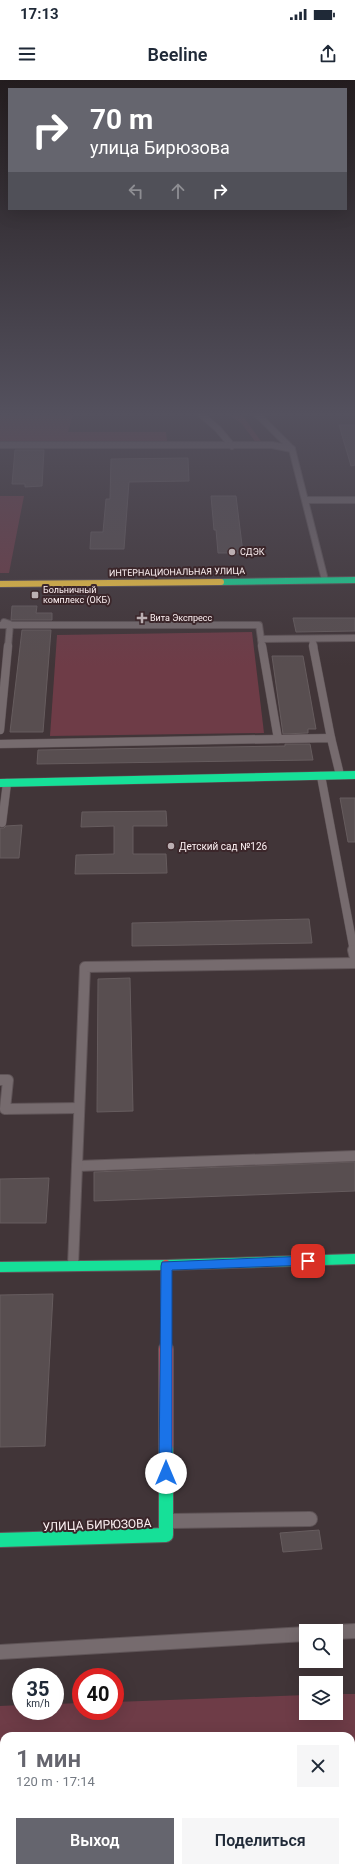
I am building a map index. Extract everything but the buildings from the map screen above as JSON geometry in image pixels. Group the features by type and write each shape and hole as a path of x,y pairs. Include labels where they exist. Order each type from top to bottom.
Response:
{"street":[{"name":"ИНТЕРНАЦИОНАЛЬНАЯ УЛИЦА","path":"0,584 355,580"},
{"path":"3,783 355,775"},
{"path":"0,1267 166,1266 355,1259"},
{"name":"УЛИЦА БИРЮЗОВА","path":"0,1540 166,1535 166,1266"}],"lane":[{"path":"325,580 306,500 355,500"},
{"path":"0,621 10,624"},
{"path":"0,730 10,624"},
{"path":"0,625 259,625 278,739"},
{"path":"261,639 355,638"},
{"path":"312,639 331,738 340,776"},
{"path":"0,744 331,738"},
{"path":"321,776 355,958"},
{"path":"2,823 3,783"},
{"path":"74,1266 85,967 355,963"},
{"path":"0,1080 8,1080 5,1109 79,1108"},
{"path":"77,1166 355,1156"},
{"path":"166,1521 280,1518 310,1520"},
{"path":"343,1632 355,1631"},
{"path":"0,1652 299,1634"}],"shaded area":[{"path":"0,499 23,499 9,573 0,573"},
{"path":"252,632 264,733 50,736 57,635"},
{"path":"343,1694 355,1694 355,1732 0,1732 0,1706 12,1705 12,1720 64,1720 64,1704 72,1703 72,1720 124,1720 124,1702 299,1695 299,1720 343,1720"}],"traffic: fast":[{"path":"221,582 355,580"},
{"path":"0,783 355,775"},
{"path":"0,1267 166,1265 355,1259"},
{"path":"0,1540 166,1535 166,1445"}],"traffic: slow":[{"path":"0,584 221,582"}],"traffic: jam":[{"path":"166,1265 166,1445"}],"place":[{"name":"СДЭК","path":"232,552"},
{"name":"Больничный комплекс (ОКБ)","path":"35,595"},
{"name":"Вита Экспресс","path":"142,618"},
{"name":"Детский сад №126","path":"171,846"}],"route":[{"path":"166,1473 166,1266 308,1261"}]}
